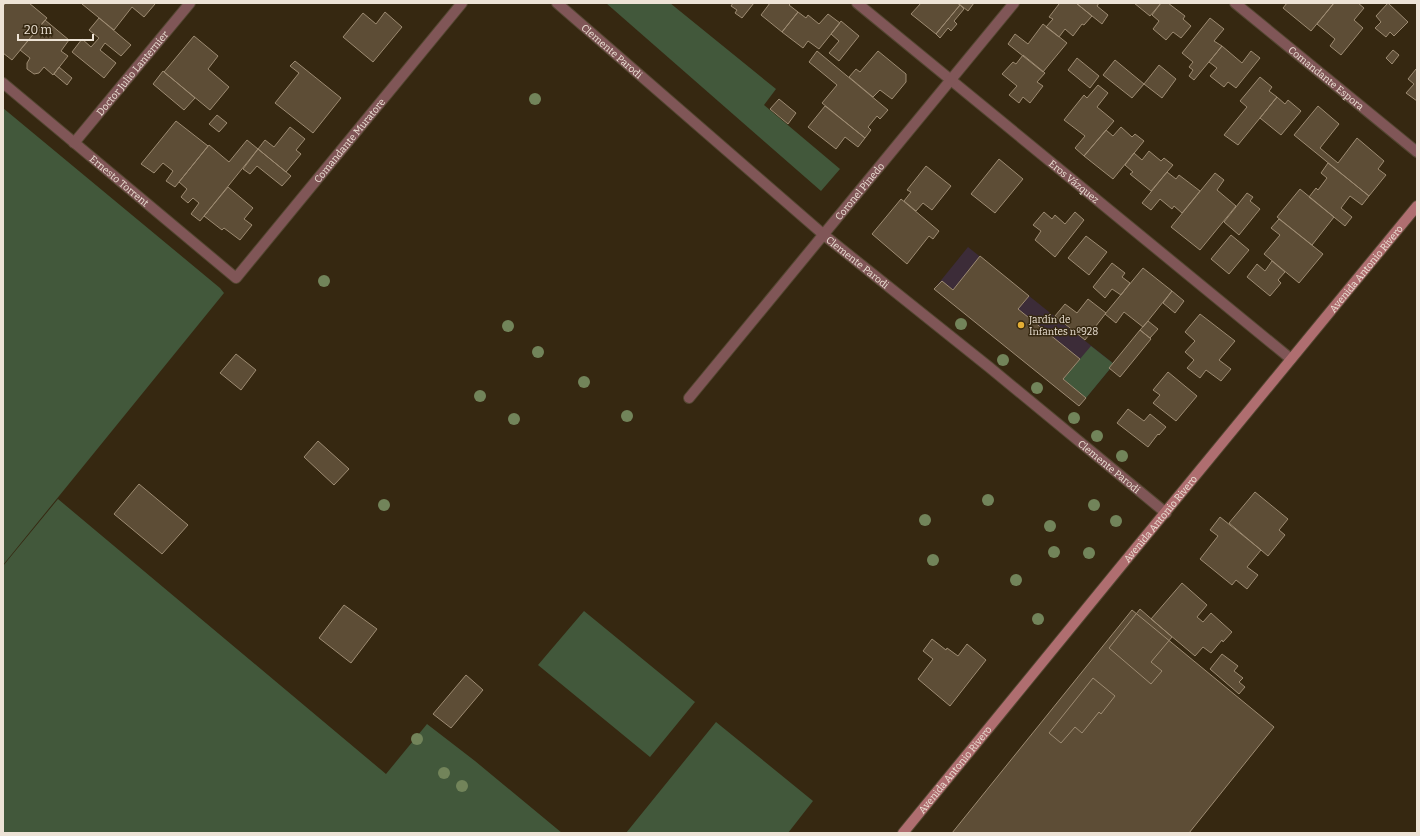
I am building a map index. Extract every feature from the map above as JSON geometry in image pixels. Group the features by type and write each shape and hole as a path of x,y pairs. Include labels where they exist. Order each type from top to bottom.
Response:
{"main road":[{"name":"Avenida Antonio Rivero","path":"904,833 1042,662 1417,206"}],"street":[{"name":"Doctor Julio Lanternier","path":"74,143 190,3"},
{"name":"Comandante Muratore","path":"236,278 462,3"},
{"name":"Clemente Parodi","path":"557,3 824,235 989,367 1166,513"},
{"name":"Eros Vázquez","path":"857,3 1291,359"},
{"name":"Coronel Pinedo","path":"689,398 1014,3"},
{"name":"Comandante Espora","path":"1235,3 1417,152"},
{"name":"Ernesto Torrent","path":"3,83 236,278"}],"shaded area":[{"name":"Jardín de Infantes nº928","path":"968,247 1114,364 1079,406 934,289"}],"green space":[{"path":"606,3 670,3 776,89 764,105 840,169 821,191"},
{"path":"3,108 220,288 224,293 3,565"},
{"path":"1091,346 1114,364 1086,398 1063,379"},
{"path":"58,499 386,774 427,724 475,761 562,833 3,833 3,566"},
{"path":"584,611 695,702 650,757 538,665"},
{"path":"716,722 813,801 788,833 626,833"}],"building":[{"path":"6,3 29,3 47,18 12,60 3,53 3,6"},
{"path":"733,3 754,3 742,18 735,13 737,10 731,6"},
{"path":"770,3 791,3 789,5 798,12 782,32 761,15"},
{"path":"921,3 957,3 960,5 936,34 911,14"},
{"path":"958,3 974,3 968,11"},
{"path":"1058,3 1076,3 1092,16 1084,25 1082,24 1073,36 1065,29 1059,37 1046,27 1053,19 1049,17 1059,4"},
{"path":"1076,3 1099,3 1097,6 1108,15 1102,24"},
{"path":"1134,3 1161,3 1150,16"},
{"path":"1161,3 1168,3 1185,16 1183,19 1191,26 1181,38 1173,32 1166,40 1153,29 1159,21 1152,15"},
{"path":"1287,3 1334,3 1311,31 1283,8"},
{"path":"1334,3 1358,3 1364,8 1354,20 1363,28 1341,55 1330,46 1335,39 1317,24"},
{"path":"1388,3 1408,22 1394,36 1390,32 1386,37 1375,28 1381,22 1376,16"},
{"path":"82,4 155,4 144,17 132,7 114,30"},
{"path":"960,5 964,9 954,21 957,24 951,31 948,28 940,38 936,34"},
{"path":"385,12 402,27 373,62 343,37 363,13 376,24"},
{"path":"798,12 806,18 808,15 819,24 828,14 840,23 819,49 808,41 803,48 782,32"},
{"path":"99,18 131,45 121,56 105,43 100,50 116,63 104,78 72,52 82,39 91,47 99,38 89,30"},
{"path":"1210,18 1224,29 1214,41 1222,46 1194,80 1189,76 1193,70 1189,67 1193,62 1182,53"},
{"path":"45,20 69,40 61,51 68,56 53,75 44,67 39,73 34,74 27,69 27,63 30,58 20,50"},
{"path":"841,21 859,36 839,61 829,53 839,41 831,34"},
{"path":"1043,24 1067,43 1043,72 1008,44 1015,34 1028,44"},
{"path":"194,36 218,56 208,69 229,87 210,110 164,72"},
{"path":"1222,46 1242,63 1251,51 1260,58 1236,88 1228,82 1224,87 1210,76 1217,68 1209,62"},
{"path":"1393,50 1399,55 1392,64 1386,58"},
{"path":"817,51 888,110 880,119 877,116 868,127 871,130 865,138 822,103 837,85 809,62"},
{"path":"878,51 906,74 906,82 892,99 880,90 873,97 849,77 856,69 860,72"},
{"path":"1023,55 1045,73 1037,82 1043,86 1030,103 1023,97 1019,103 1009,95 1017,86 1002,74 1013,62 1016,64"},
{"path":"1077,58 1099,76 1090,88 1068,70"},
{"path":"1115,60 1144,84 1132,98 1103,75"},
{"path":"295,61 341,98 313,133 275,103 299,73 290,66"},
{"path":"1159,65 1176,79 1162,98 1144,84"},
{"path":"59,67 72,78 67,85 54,74"},
{"path":"1416,69 1417,101 1406,93 1414,84 1408,79"},
{"path":"163,71 195,98 184,110 153,84"},
{"path":"1260,77 1272,87 1269,91 1277,97 1238,145 1224,135 1247,107 1240,101"},
{"path":"1098,85 1108,93 1097,107 1114,121 1084,156 1075,148 1085,136 1064,120 1084,95 1087,98"},
{"path":"1277,97 1285,104 1288,100 1301,111 1281,135 1260,118"},
{"path":"779,99 796,113 788,124 770,109"},
{"path":"825,106 865,138 858,147 845,137 836,149 808,127"},
{"path":"1318,106 1339,124 1320,148 1338,163 1357,138 1384,161 1378,169 1386,175 1369,196 1294,135"},
{"path":"217,115 227,123 219,132 209,124"},
{"path":"176,121 208,146 175,187 166,181 173,171 163,163 154,173 141,164"},
{"path":"290,127 305,139 296,150 301,154 286,172 258,149 265,140 274,147"},
{"path":"1121,127 1132,137 1135,134 1144,141 1113,179 1084,156 1106,130 1113,136"},
{"path":"247,140 258,149 200,221 191,214 199,203 193,198 188,203 181,197 187,189 179,182 209,145 229,162"},
{"path":"258,149 291,176 282,186 257,166 250,174 243,169"},
{"path":"1149,151 1161,161 1164,158 1173,165 1151,191 1130,174 1133,172 1125,165 1134,153 1142,160"},
{"path":"999,159 1023,179 995,213 971,194"},
{"path":"1328,163 1369,196 1362,205 1350,196 1341,208 1352,217 1345,226 1309,197 1316,188 1318,190 1327,178 1321,173"},
{"path":"926,166 951,186 932,210 923,203 916,211 904,201 911,192 907,190"},
{"path":"1167,172 1176,179 1179,175 1200,191 1182,213 1174,206 1172,209 1160,199 1151,210 1142,203"},
{"path":"1215,173 1224,180 1217,190 1236,206 1200,250 1171,227"},
{"path":"228,187 253,208 244,219 252,225 240,240 224,228 222,230 204,216"},
{"path":"1300,189 1334,217 1312,245 1277,217"},
{"path":"1247,193 1253,197 1250,201 1260,209 1239,235 1224,222"},
{"path":"901,199 939,231 933,239 929,236 907,264 872,234"},
{"path":"1044,212 1052,219 1055,215 1065,224 1075,212 1084,220 1055,257 1035,240 1041,231 1033,225"},
{"path":"1279,219 1323,254 1299,283 1264,254 1280,235 1271,228"},
{"path":"1231,235 1249,250 1229,274 1211,259"},
{"path":"1086,236 1107,252 1089,275 1068,258"},
{"name":"Jardín de Infantes nº928","path":"980,256 1029,296 1018,309 1080,359 1063,379 1086,398 1079,406 934,289 942,281 953,290"},
{"path":"1272,261 1285,272 1278,280 1281,283 1270,296 1247,277 1257,264 1265,271"},
{"path":"1112,263 1125,273 1122,277 1130,283 1121,295 1112,289 1105,298 1093,287"},
{"path":"1143,268 1172,291 1143,327 1124,312 1116,323 1105,314"},
{"path":"1172,291 1184,301 1175,313 1163,303"},
{"path":"1088,299 1106,313 1085,340 1055,316 1065,304 1077,313"},
{"path":"1200,314 1235,341 1219,360 1231,369 1221,381 1206,370 1200,378 1187,368 1194,360 1185,352 1195,341 1185,332"},
{"path":"1148,321 1158,329 1150,338 1140,330"},
{"path":"1140,330 1151,339 1120,377 1109,368"},
{"path":"236,354 256,370 241,390 220,373"},
{"path":"1168,372 1197,396 1176,421 1153,403 1160,395 1153,390"},
{"path":"1128,409 1144,421 1150,414 1166,427 1159,435 1158,434 1148,447 1117,423"},
{"path":"318,441 349,469 334,485 304,457"},
{"path":"139,484 188,525 162,554 114,514"},
{"path":"1255,492 1288,519 1279,530 1285,535 1268,556 1229,523"},
{"path":"1220,517 1261,550 1247,567 1258,575 1247,589 1236,580 1232,585 1200,559 1218,536 1210,530"},
{"path":"1182,583 1207,605 1197,617 1203,622 1211,613 1232,632 1223,642 1222,640 1211,653 1203,647 1195,656 1151,619"},
{"path":"344,605 377,629 351,663 319,638"},
{"path":"1140,609 1172,637 1151,662 1162,671 1151,684 1109,648"},
{"path":"1132,610 1274,727 1189,833 952,833"},
{"path":"932,639 946,650 947,648 958,656 967,644 986,660 950,706 918,679 933,659 923,651"},
{"path":"1222,654 1238,666 1234,671 1243,678 1239,682 1245,687 1239,694 1210,669"},
{"path":"466,675 483,690 451,728 433,714"},
{"path":"1093,678 1115,696 1101,714 1099,712 1082,733 1075,727 1061,743 1049,733"}],"place":[{"name":"Jardín de Infantes nº928","path":"1021,325"}]}
